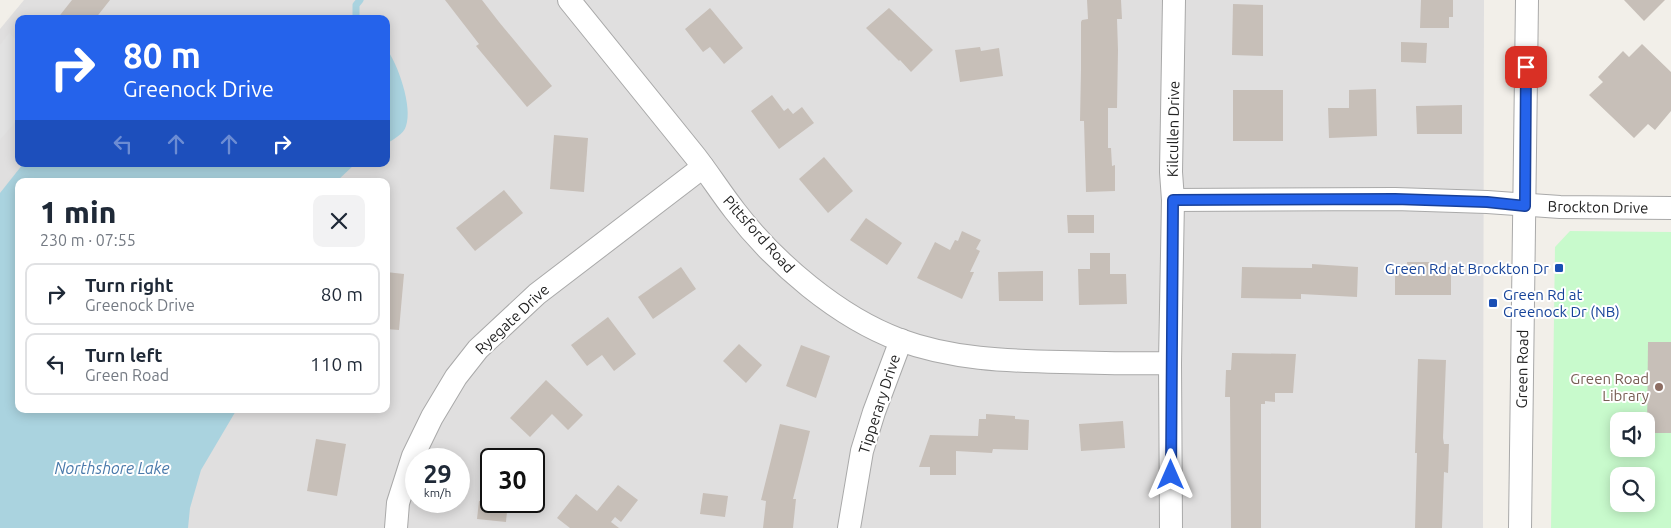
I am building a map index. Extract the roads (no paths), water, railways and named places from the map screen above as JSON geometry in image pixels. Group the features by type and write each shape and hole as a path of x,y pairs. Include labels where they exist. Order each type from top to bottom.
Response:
{"street":[{"name":"Pittsford Road","path":"569,0 703,167 736,213 781,262 840,309 873,328 901,340 941,351 1020,362 1140,364 1170,362"},
{"name":"Kilcullen Drive","path":"1171,528 1170,362 1173,200 1171,172 1174,0"},
{"name":"Green Road","path":"1520,528 1527,0"},
{"name":"Ryegate Drive","path":"396,528 398,503 413,456 432,417 456,377 478,349 537,294 703,167"},
{"name":"Brockton Drive","path":"1173,200 1395,199 1487,202 1525,206 1671,208"},
{"name":"Tipperary Drive","path":"850,528 862,452 874,412 901,340"}],"water":[{"path":"390,54 403,86 408,108 406,126 398,137 390,142"},
{"name":"Northshore Lake","path":"21,167 352,167 340,178 15,178 15,413 235,413 201,470 190,508 188,528 0,528 0,193"}],"waterway":[{"path":"356,15 356,5 360,0"}],"place":[{"name":"Green Rd at Brockton Dr","path":"1559,268"},
{"name":"Green Rd at Greenock Dr (NB)","path":"1493,303"},
{"name":"Green Road Library","path":"1659,387"}]}
